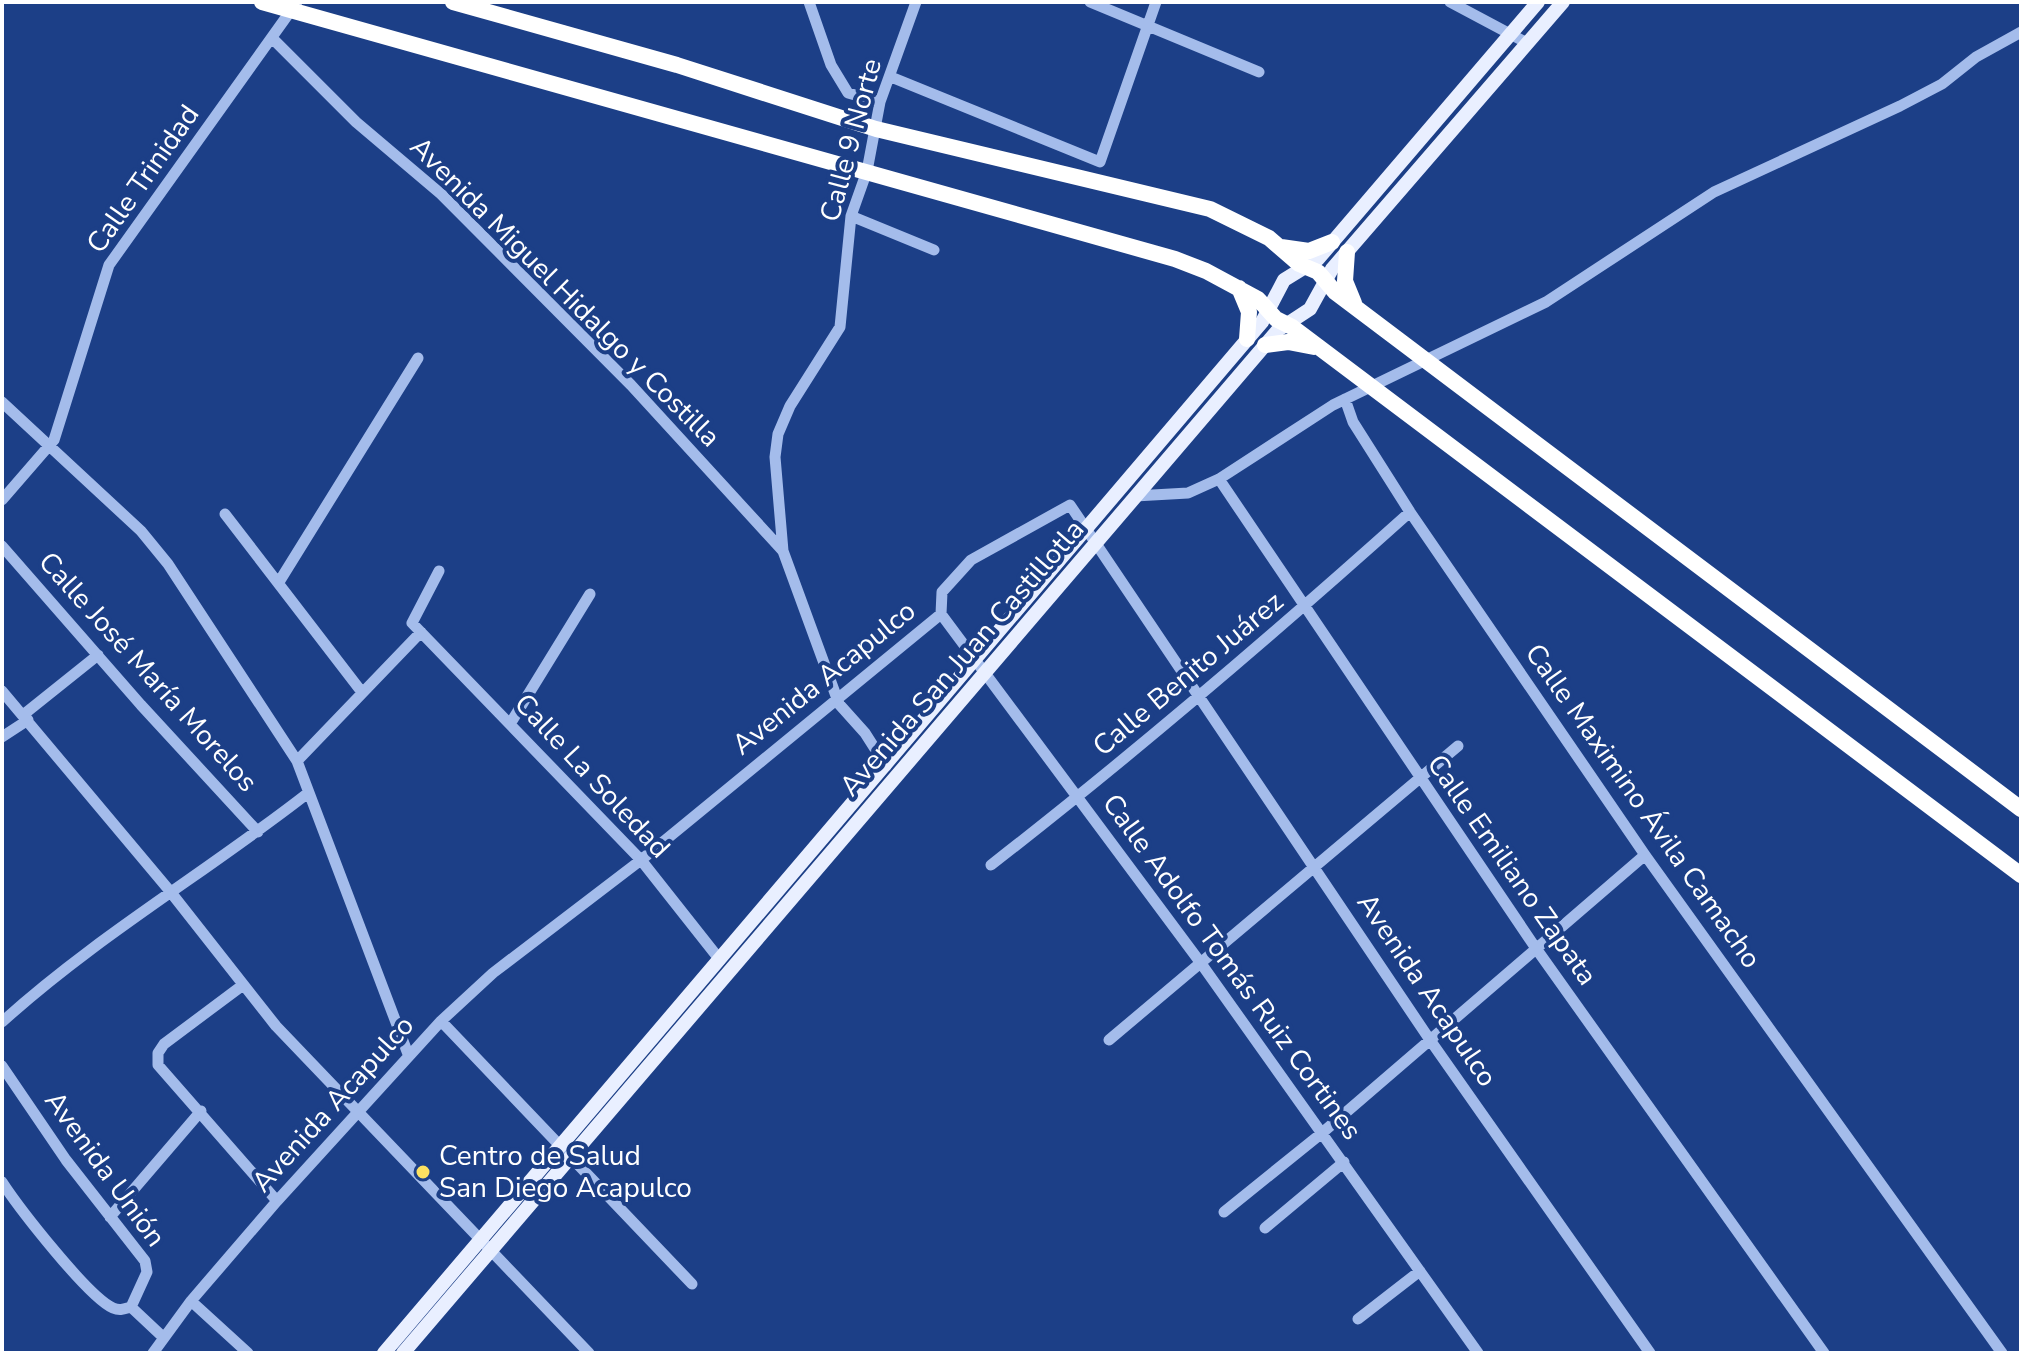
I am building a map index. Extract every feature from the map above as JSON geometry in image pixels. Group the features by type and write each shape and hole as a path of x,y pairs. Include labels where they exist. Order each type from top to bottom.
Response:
{"highway":[{"path":"262,2 294,6 1175,259 1239,288 1269,310 1276,319 1286,323 2021,875"},
{"path":"453,2 677,65 876,129 1210,209 1234,218 1318,272 1324,281 1357,308 2021,809"},
{"path":"1281,247 1309,251 1332,242"},
{"path":"1347,252 1345,281 1357,308"},
{"path":"1239,288 1249,312 1247,339"},
{"path":"1265,345 1295,342 1329,356"}],"main road":[{"name":"Avenida San Juan Castillotla","path":"403,1353 1092,536 1269,310 1280,285 1306,267 1332,242 1538,2"},
{"name":"Avenida San Juan Castillotla","path":"1092,536 1135,496 1286,323 1310,309 1324,281 1347,252 1563,2"},
{"name":"Avenida San Juan Castillotla","path":"384,1353 886,766 981,664"}],"street":[{"path":"809,2 831,65 848,93 880,102"},
{"name":"Calle 9 Norte","path":"886,766 865,733 843,710 837,697 783,551 776,479 778,434 799,390 840,327 851,216 867,171 880,102 916,2"},
{"path":"1090,2 1259,72"},
{"path":"891,77 1100,162 1156,2"},
{"path":"1450,2 1527,43"},
{"name":"Calle Trinidad","path":"2,500 49,447 60,427 99,287 109,265 294,6"},
{"path":"1135,496 1188,493 1219,479 1345,399 1546,302 1714,192 1900,106 1942,84 1976,57 2021,32"},
{"name":"Avenida Miguel Hidalgo y Costilla","path":"273,39 356,122 441,194 609,363 783,551"},
{"path":"851,216 934,250"},
{"path":"279,582 418,358"},
{"name":"Calle Maximino Ávila Camacho","path":"1345,399 1353,422 1410,512 1645,855 2002,1353"},
{"path":"2,402 141,531 168,564 297,761 408,1054"},
{"name":"Calle Emiliano Zapata","path":"1219,479 1535,947 1824,1353"},
{"name":"Avenida Acapulco","path":"153,1353 191,1301 277,1201 356,1110 441,1021 493,973 641,860 941,614 942,592 971,560 1070,505 1430,1040 1650,1353"},
{"name":"Calle Benito Juárez","path":"991,865 1079,797 1305,606 1410,512"},
{"path":"225,514 361,691"},
{"name":"Calle José María Morelos","path":"2,546 258,832"},
{"path":"297,761 421,632 412,620 439,571"},
{"path":"510,724 590,594"},
{"name":"Calle Adolfo Tomás Ruiz Cortines","path":"941,614 1200,962 1478,1353"},
{"name":"Calle La Soledad","path":"421,632 641,860 720,960"},
{"path":"2,737 98,655"},
{"path":"2,691 169,890 285,1036 589,1353"},
{"path":"1109,1040 1458,746"},
{"path":"2,1022 88,948 258,832 308,793"},
{"path":"1224,1212 1322,1133 1645,855"},
{"path":"243,985 164,1044 158,1053 158,1065 277,1201"},
{"path":"441,1021 692,1284"},
{"name":"Avenida Unión","path":"2,1066 66,1160 148,1267 131,1307"},
{"path":"110,1217 201,1111"},
{"path":"1265,1228 1344,1162"},
{"path":"2,1182 72,1270 111,1308 121,1310 131,1307 164,1338"},
{"path":"1358,1319 1420,1271"},
{"path":"191,1301 248,1353"}],"place":[{"name":"Centro de Salud San Diego Acapulco","path":"423,1172"}]}
